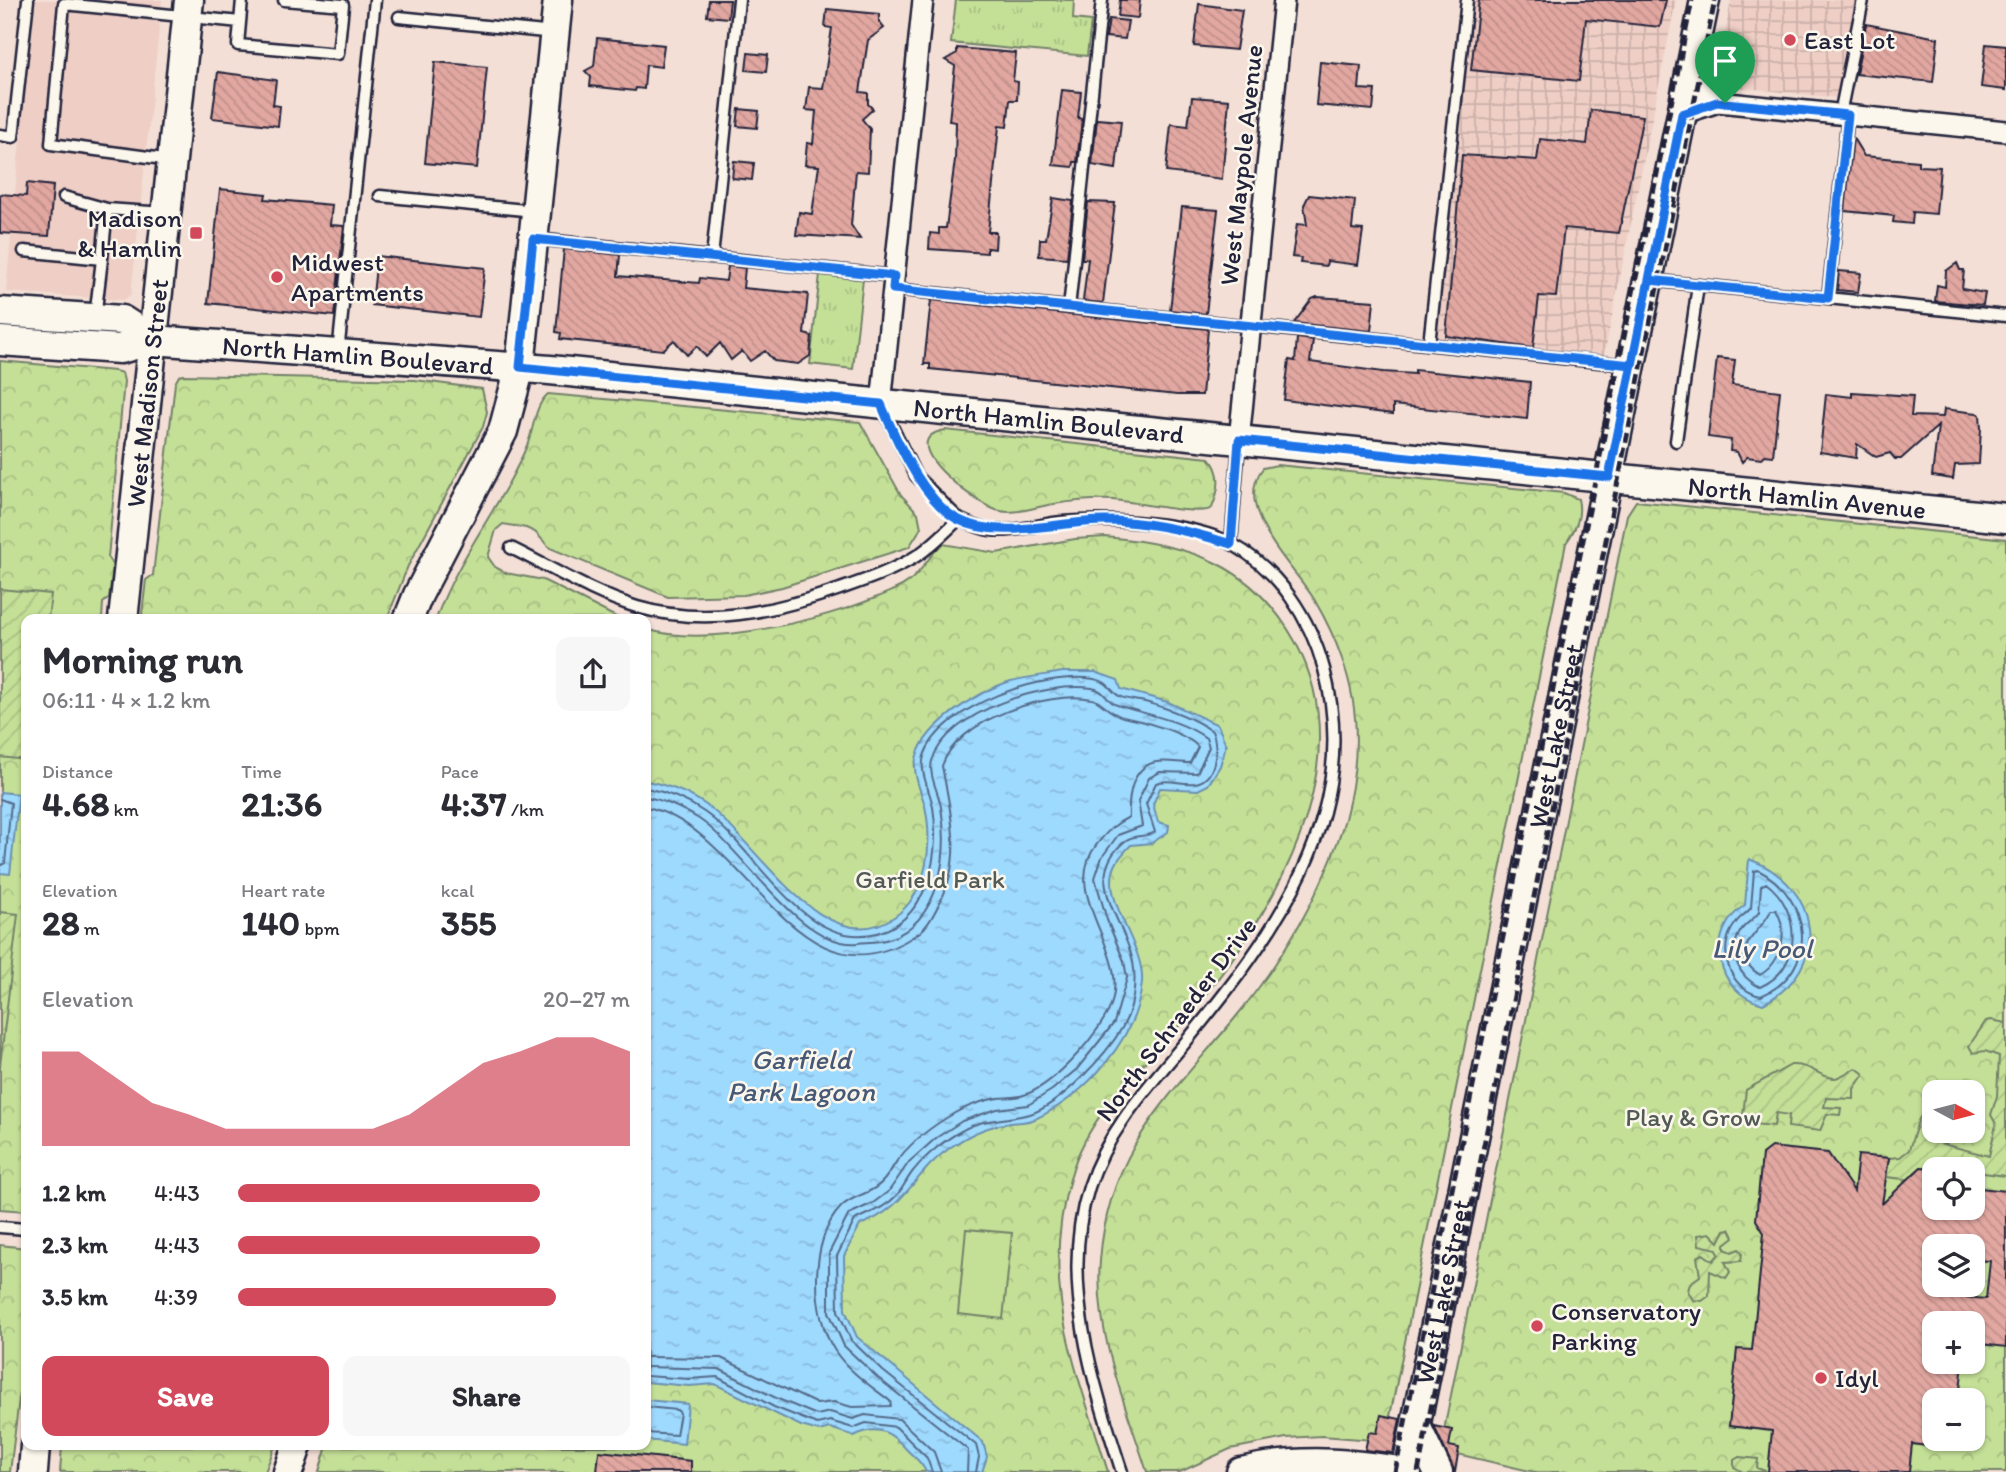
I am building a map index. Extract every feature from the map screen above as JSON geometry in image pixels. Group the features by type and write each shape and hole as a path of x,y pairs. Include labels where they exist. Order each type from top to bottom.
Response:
{"street":[{"path":"411,614 503,431 520,367 558,0"},
{"path":"881,404 923,0"},
{"name":"West Maypole Avenue","path":"1239,440 1284,0"},
{"name":"West Lake Street","path":"1390,1470 1416,1426 1599,527 1625,479 1619,428 1705,0"},
{"name":"West Madison Street","path":"124,614 188,8"},
{"path":"1690,77 1717,102"},
{"path":"1682,114 1717,102 2006,131"},
{"path":"0,312 122,320 153,340"},
{"name":"North Hamlin Boulevard","path":"153,340 520,367 1625,479"},
{"path":"0,341 120,349 153,340"},
{"path":"1576,474 1599,527"},
{"path":"1578,626 1598,607 1625,479"},
{"name":"North Hamlin Avenue","path":"1625,479 2006,518"},
{"path":"1241,1472 1307,1461 1342,1462 1390,1470 1409,1365 1432,1345"},
{"path":"1416,1426 1438,1472"},
{"path":"33,1472 35,1450"},
{"path":"288,1472 296,1450"}],"lane":[{"path":"0,135 13,137 28,0"},
{"path":"242,0 238,45 338,54 343,5 284,0"},
{"path":"338,354 376,0"},
{"path":"712,257 739,0"},
{"path":"1069,308 1101,0"},
{"path":"1429,344 1467,0"},
{"path":"1828,298 1844,114 1863,0"},
{"path":"172,160 51,144 64,4 188,8 240,22"},
{"path":"399,17 554,33"},
{"path":"380,196 536,211"},
{"path":"64,197 107,209 166,214"},
{"path":"95,318 107,209"},
{"path":"533,239 712,257 1069,308 1632,365"},
{"path":"24,251 102,259"},
{"path":"1649,280 2006,316"},
{"path":"1676,441 1698,285"},
{"path":"881,404 916,475 958,519 991,531 1064,522 1136,522 1231,544"},
{"name":"West Maypole Avenue","path":"1231,544 1239,440"},
{"path":"510,548 595,591 636,607 675,616 706,618 780,608 872,578 919,555 958,519"},
{"name":"North Schraeder Drive","path":"1122,1472 1094,1374 1079,1298 1078,1248 1090,1186 1104,1151 1127,1113 1243,972 1271,930 1302,876 1325,813 1333,768 1335,731 1330,690 1311,631 1296,602 1269,573 1231,544"},
{"path":"0,1227 21,1228"}],"shaded area":[{"path":"33,0 162,0 131,294 124,300 6,292"},
{"path":"1467,0 1676,0 1603,361 1429,344"},
{"name":"East Lot","path":"1731,0 1858,0 1839,98 1716,85"}],"green space":[{"path":"956,0 1074,0 1073,19 1091,21 1087,56 951,43"},
{"path":"820,274 863,279 853,369 810,364"},
{"path":"0,361 115,371 122,373 124,381 108,558 113,566 109,598 103,603 102,614 21,614 21,1211 0,1209"},
{"path":"179,376 415,380 482,389 487,412 483,427 408,566 389,614 142,614 146,580 153,575 175,383"},
{"path":"548,394 860,422 901,495 918,513 921,528 909,547 782,587 744,595 668,597 550,548 535,532 526,528 503,524 496,530 488,557 495,567 506,573 543,580 610,614 438,614 456,574 518,465"},
{"path":"945,430 1209,458 1218,476 1216,495 1212,508 1195,511 1122,501 1084,500 1003,512 986,505 957,485 942,472 932,458 927,446 930,436"},
{"path":"1277,465 1564,493 1578,499 1579,517 1566,543 1385,1441 1322,1436 1286,1438 1230,1449 1180,1472 1147,1472 1113,1368 1102,1315 1100,1261 1105,1222 1115,1187 1146,1128 1252,996 1300,924 1336,846 1353,779 1355,719 1348,679 1339,651 1314,599 1269,536 1255,501 1255,484 1263,468"},
{"name":"Play & Grow","path":"1636,501 2006,539 2006,1472 1534,1472 1440,1450 1627,515"},
{"name":"Garfield Park","path":"1105,537 1136,540 1191,553 1216,563 1260,594 1279,616 1296,643 1314,691 1319,740 1314,789 1299,837 1278,885 1223,972 1193,1010 1123,1086 1092,1128 1071,1175 1062,1216 1058,1254 1060,1291 1074,1361 1108,1472 319,1472 326,1450 651,1450 651,630 705,635 776,627 847,608 902,586 915,576 943,544 996,553 1075,539"},
{"path":"0,589 51,594 49,614 21,614 21,759 0,757"},
{"path":"0,912 18,914 0,1066"},
{"path":"1986,1021 2006,1023 2006,1176 1985,1173 1985,1157 1922,1157 1922,1167 1913,1174 1914,1180 1886,1177 1889,1158 1900,1157 1909,1150 1922,1114 1922,1143 1939,1143 1989,1156 1996,1124 1991,1115 1997,1096 1999,1056 1985,1051 1973,1053 1969,1046"},
{"path":"1791,1065 1805,1067 1830,1078 1856,1068 1864,1074 1854,1089 1854,1099 1826,1098 1824,1107 1841,1108 1840,1115 1827,1114 1820,1131 1788,1127 1789,1115 1776,1113 1774,1126 1742,1123 1746,1090"},
{"path":"966,1229 1012,1233 1003,1319 958,1314"},
{"path":"1730,1229 1734,1237 1725,1244 1725,1249 1732,1252 1739,1249 1742,1253 1741,1261 1725,1262 1730,1272 1726,1278 1710,1271 1709,1296 1702,1301 1693,1300 1688,1291 1690,1283 1700,1276 1697,1257 1703,1254 1713,1261 1719,1254 1717,1249 1699,1245 1698,1235 1710,1233 1719,1242 1725,1230"},
{"path":"0,1245 21,1247 21,1383 10,1472 0,1472"},
{"path":"62,1450 273,1450 265,1472 60,1472"},
{"path":"1739,1457 1758,1459 1757,1468 1768,1472 1743,1472 1734,1467 1734,1460"}],"water":[{"name":"Garfield Park Lagoon","path":"1063,672 1095,672 1118,680 1121,689 1168,702 1218,725 1226,745 1220,766 1208,785 1198,790 1160,788 1153,804 1158,822 1169,825 1168,832 1152,843 1131,845 1115,866 1113,893 1137,953 1142,982 1131,1024 1106,1063 1072,1096 1054,1109 1031,1120 983,1130 951,1147 927,1168 889,1209 860,1225 844,1256 845,1310 857,1337 983,1442 987,1457 982,1472 926,1472 902,1445 890,1435 878,1430 854,1436 830,1428 819,1431 801,1426 715,1384 689,1386 651,1382 651,782 679,791 709,807 793,893 817,912 842,925 868,927 894,917 905,907 921,882 928,852 928,836 925,806 915,770 919,751 938,725 952,713 982,693 1011,681"},
{"path":"0,792 19,794 10,874 0,873"},
{"name":"Lily Pool","path":"1749,859 1773,871 1791,887 1803,907 1809,927 1808,949 1800,969 1785,988 1763,1004 1747,998 1734,988 1725,975 1721,960 1720,945 1724,930 1732,917 1745,905"},
{"path":"651,1400 688,1404 684,1444 651,1441"}],"building":[{"path":"709,0 730,0 728,18 707,16"},
{"path":"1120,0 1140,0 1138,18 1118,16"},
{"path":"1479,0 1666,0 1660,27 1586,19 1579,81 1471,70"},
{"path":"1199,4 1242,10 1236,50 1194,46"},
{"path":"827,9 879,14 879,22 884,28 868,40 860,92 868,93 868,104 873,109 862,119 870,129 868,172 856,171 851,225 860,239 796,235 799,212 812,214 819,166 805,165 807,143 813,144 816,111 806,110 809,87 823,88 832,28 825,27"},
{"path":"1109,19 1128,21 1125,39 1106,37"},
{"path":"1866,24 1938,38 1933,82 1856,74"},
{"path":"597,38 664,45 661,67 646,65 644,89 636,88 635,91 590,86 591,77 585,71 594,66"},
{"path":"1986,44 2006,46 2006,90 1981,87"},
{"path":"957,48 1016,53 1013,81 1018,82 1017,100 1010,100 1007,127 999,126 988,232 996,232 995,249 987,248 987,253 929,249 930,233 939,234 939,228 946,228 955,160 956,122 949,121 955,66 945,60 957,53"},
{"path":"748,53 768,55 766,72 746,70"},
{"path":"435,62 487,67 477,168 425,163"},
{"path":"1320,62 1361,66 1359,89 1375,90 1373,110 1316,105"},
{"path":"218,72 276,80 273,105 280,106 278,126 212,118"},
{"path":"1062,90 1081,92 1078,118 1082,119 1077,162 1074,162 1073,167 1053,165"},
{"path":"1192,97 1229,100 1222,179 1166,172 1171,124 1188,126"},
{"path":"739,109 759,111 757,128 737,126"},
{"path":"1591,110 1643,116 1619,233 1564,228 1556,297 1539,296 1533,348 1446,336 1462,155 1537,160 1540,139 1587,144"},
{"path":"1097,119 1121,121 1116,169 1092,165"},
{"path":"1853,138 1864,156 1918,161 1918,166 1940,167 1936,214 1913,212 1912,224 1893,222 1894,216 1845,211"},
{"path":"734,161 754,163 752,180 732,178"},
{"path":"27,183 53,186 49,236 0,233 0,194 26,196"},
{"name":"Midwest Apartments","path":"220,189 266,194 265,199 332,205 330,225 344,226 334,316 208,303"},
{"path":"1309,195 1355,200 1352,229 1363,230 1358,265 1327,261 1326,266 1300,263 1301,258 1292,257 1297,224 1307,225 1304,205"},
{"path":"1053,198 1073,201 1067,258 1039,256 1040,239 1046,239"},
{"path":"1088,202 1115,203 1103,303 1083,301 1088,259 1082,259"},
{"path":"1182,207 1218,210 1206,314 1170,310"},
{"path":"564,249 620,255 618,276 699,283 700,278 726,281 728,266 745,268 743,288 808,294 804,334 812,336 810,356 798,364 774,361 765,351 750,361 742,351 731,360 720,343 706,357 697,346 687,355 674,340 663,350 560,339 561,333 556,332"},
{"path":"377,256 485,268 479,317 372,305"},
{"path":"1957,263 1960,270 1964,270 1962,289 1985,293 1983,305 1935,301 1937,285 1945,287 1946,271"},
{"path":"1839,271 1861,273 1858,292 1837,290"},
{"path":"1317,297 1374,301 1371,331 1294,323 1312,299"},
{"path":"931,300 1208,329 1202,395 1177,395 930,369 930,364 924,364"},
{"path":"1297,338 1313,340 1310,362 1383,372 1415,374 1415,370 1530,382 1527,419 1393,405 1393,414 1284,400 1289,360 1295,361"},
{"path":"1717,358 1735,360 1732,385 1780,391 1773,456 1765,455 1761,459 1747,457 1742,462 1737,452 1730,451 1731,440 1708,437"},
{"path":"1852,392 1913,396 1911,416 1943,417 1944,409 1977,413 1980,415 1981,428 1979,464 1955,465 1953,479 1932,476 1938,426 1901,459 1895,459 1890,453 1876,457 1857,444 1856,458 1820,452 1826,394 1852,397"},
{"path":"1771,1147 1828,1153 1854,1191 1858,1155 1889,1158 1882,1204 1922,1167 1922,1220 1985,1220 1985,1189 2006,1191 2006,1347 1985,1345 1985,1311 1922,1311 1922,1374 1962,1374 1960,1388 1922,1388 1922,1445 1912,1444 1909,1472 1768,1472 1772,1431 1729,1426 1737,1349 1752,1350 1764,1233 1756,1220 1762,1154"},
{"path":"1381,1415 1400,1419 1393,1453 1365,1450 1369,1432 1377,1433"},
{"path":"1434,1426 1452,1430 1449,1446 1459,1448 1455,1472"},
{"path":"599,1451 691,1461 691,1472 597,1472"}],"railway":[{"path":"1395,1472 1692,0"},
{"path":"1418,1472 1715,0"}],"place":[{"name":"East Lot","path":"1790,40"},
{"name":"Madison & Hamlin","path":"196,233"},
{"name":"Midwest Apartments","path":"277,277"},
{"name":"Conservatory Parking","path":"1537,1326"},
{"name":"Idyl","path":"1821,1378"}],"route":[{"path":"1725,103 1717,102 1682,114 1632,365 1429,344 1279,330 893,289 894,276 533,239 520,367 881,404 916,475 958,519 991,531 1064,522 1136,522 1170,527 1231,544 1239,440 1609,477 1615,447 1649,280 1828,298 1848,115 1725,103"}]}
